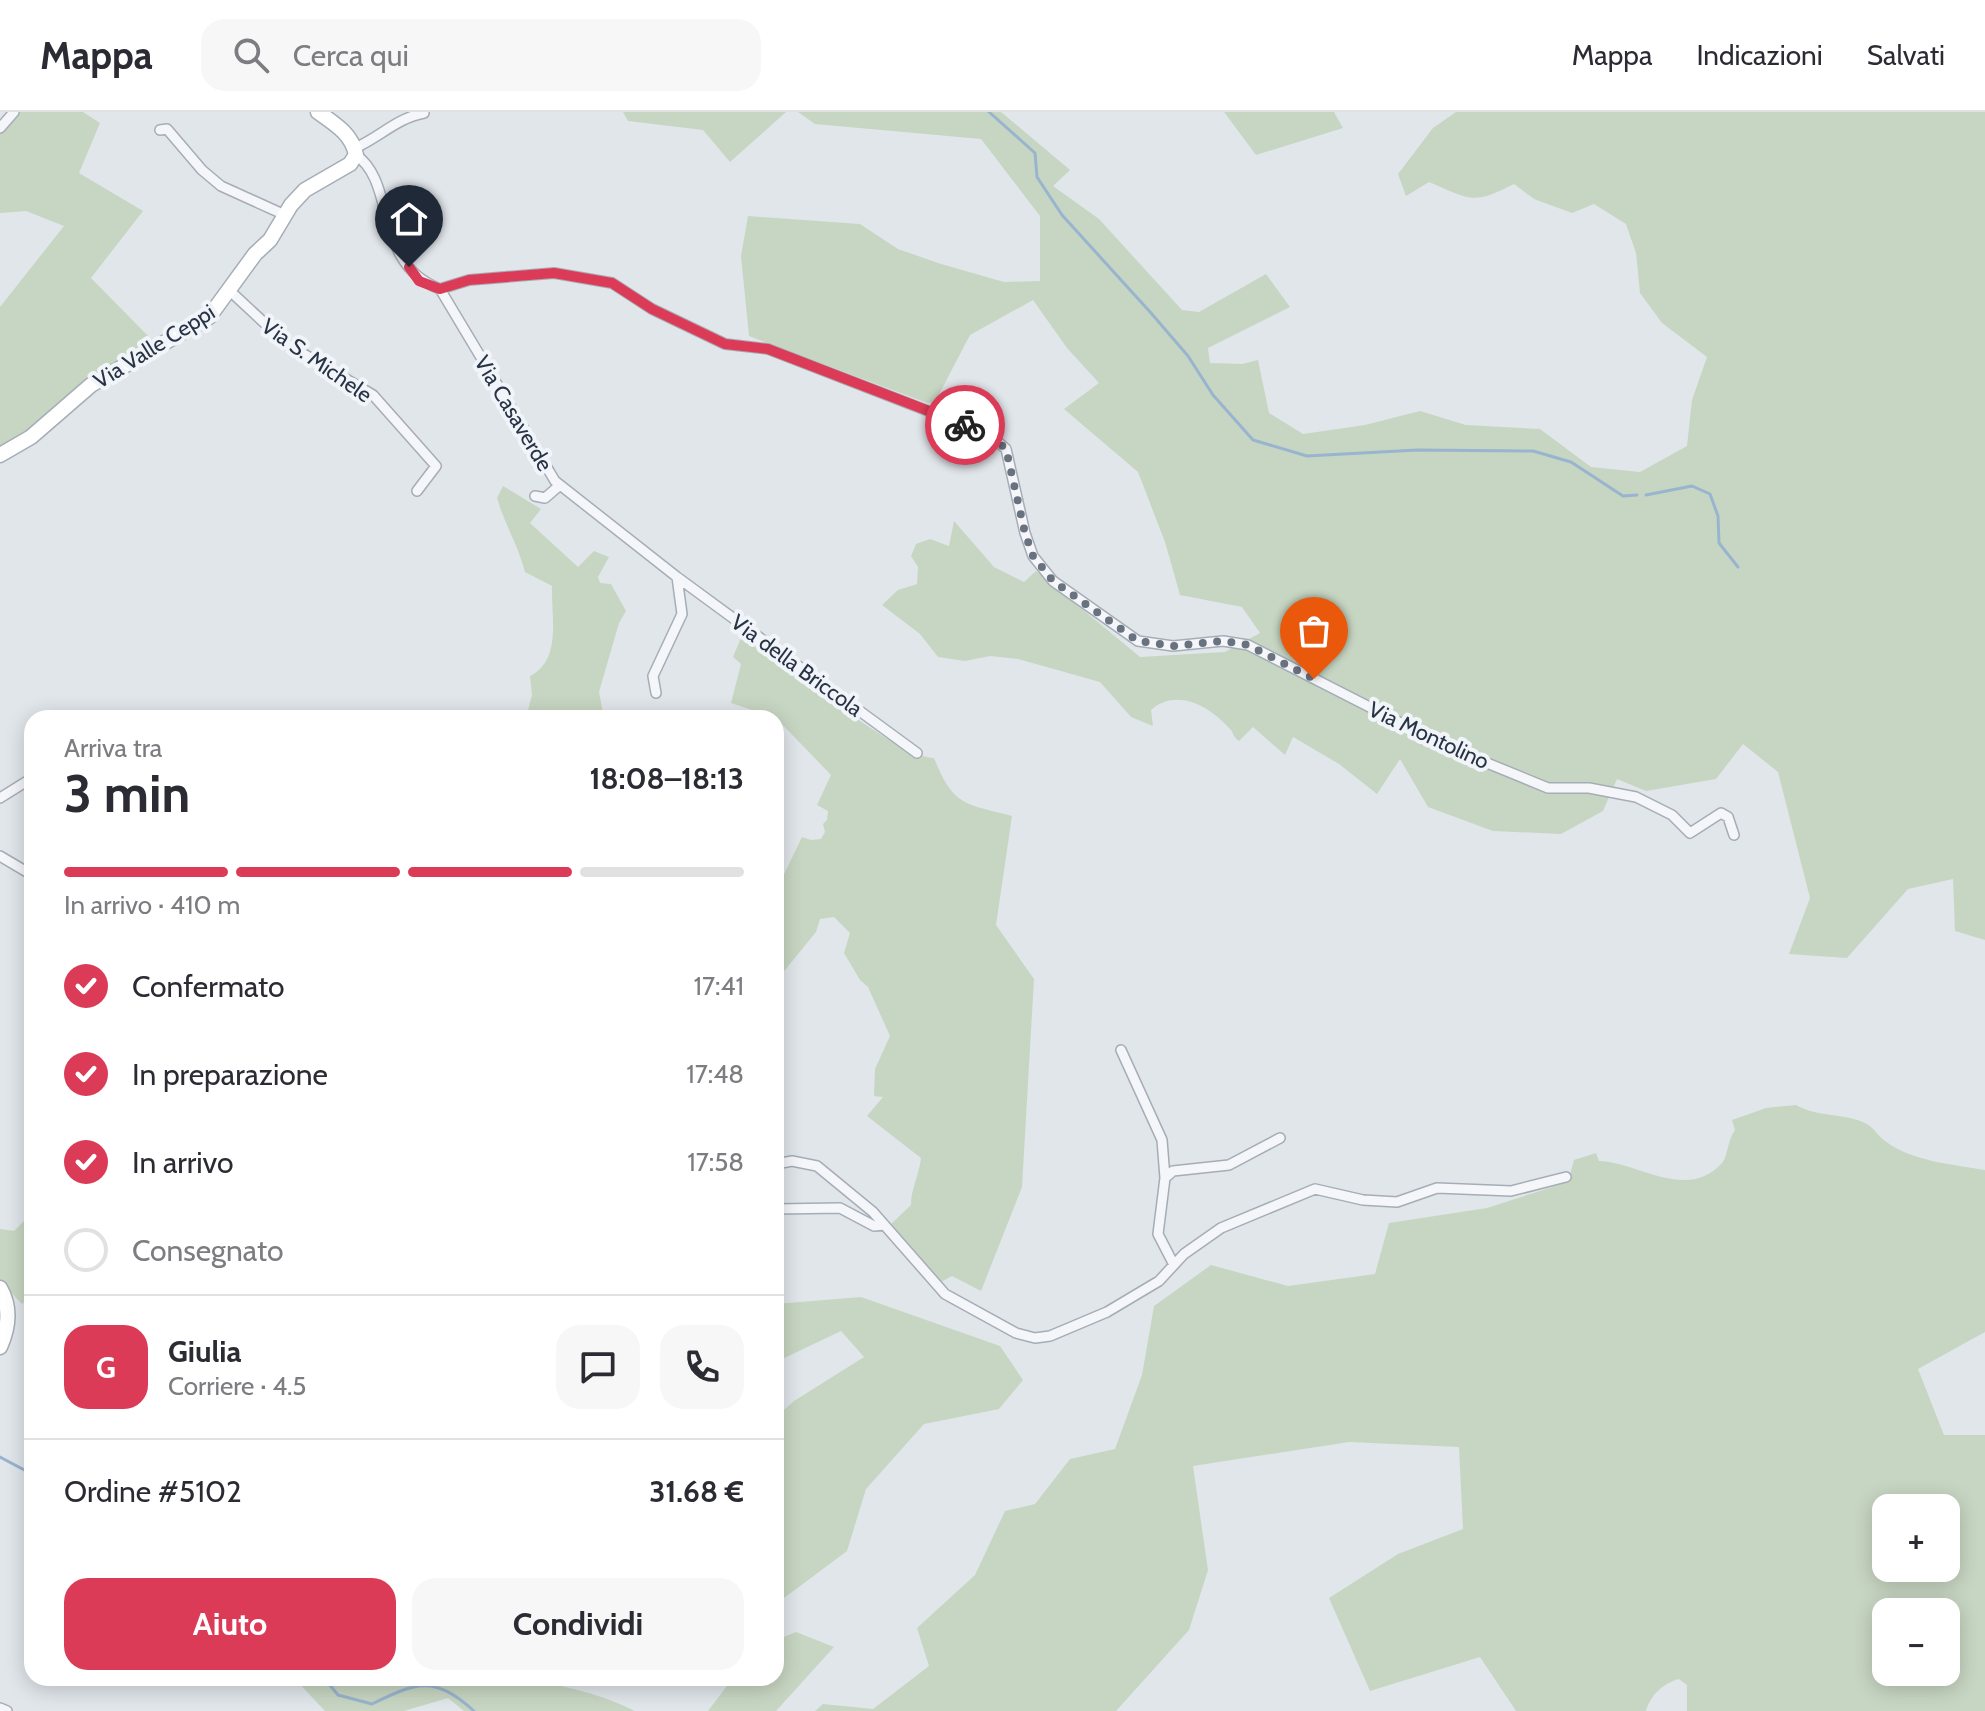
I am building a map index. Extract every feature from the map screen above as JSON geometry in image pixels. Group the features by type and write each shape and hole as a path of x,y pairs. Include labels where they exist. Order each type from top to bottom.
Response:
{"street":[{"path":"0,128 14,112"},
{"path":"318,112 337,124 356,152 381,136 398,120 424,113"},
{"path":"160,130 167,129 202,170 221,186 285,215"},
{"name":"Via Valle Ceppi","path":"0,455 31,437 102,378 209,317 305,190 350,164 356,152"},
{"name":"Via Casaverde","path":"356,152 369,168 399,254 419,281 440,289 529,443 560,485 677,577"},
{"name":"Via Montolino","path":"440,289 469,280 554,273 612,283 652,309 725,344 768,349 990,435 1006,449 1033,556 1053,581 1138,641 1173,646 1223,641 1248,645 1448,747 1548,788 1589,788 1636,797 1672,815 1690,833 1721,813 1728,817 1734,835"},
{"name":"Via S. Michele","path":"229,290 287,344 373,395 436,466 417,491"},
{"path":"535,496 545,498 560,485"},
{"path":"656,693 653,676 682,614 677,577"},
{"name":"Via della Briccola","path":"677,577 917,753"},
{"path":"0,798 24,783"},
{"path":"0,856 24,870"},
{"path":"1121,1050 1162,1140 1165,1178 1158,1234 1174,1265"},
{"path":"1165,1178 1173,1171 1229,1165 1280,1138"},
{"path":"784,1162 817,1166 884,1225 945,1294 993,1322 1035,1338 1050,1336 1107,1312 1159,1281 1174,1265 1221,1228 1315,1189 1363,1200 1397,1202 1437,1188 1511,1191 1566,1177"},
{"path":"784,1209 840,1208 874,1226 884,1225"},
{"path":"0,1288 7,1300 7,1317 0,1347"},
{"path":"0,1708 7,1711"}],"green space":[{"path":"18,112 83,112 100,123 79,173 143,211 91,278 154,342 0,450 0,307 64,226 26,211 0,213 0,133"},
{"path":"623,112 786,112 730,162 703,130 628,121"},
{"path":"798,112 1001,112 1070,170 1053,186 1099,219 1182,310 1199,312 1266,274 1290,307 1208,348 1210,363 1242,364 1258,360 1269,413 1303,434 1365,425 1420,411 1466,425 1540,429 1591,467 1640,472 1687,446 1692,400 1707,357 1662,323 1640,293 1636,253 1626,224 1594,204 1572,213 1534,199 1514,184 1489,195 1472,198 1429,182 1406,196 1398,174 1433,128 1456,112 1985,112 1985,940 1955,931 1953,879 1908,889 1847,958 1789,954 1810,898 1778,772 1743,744 1716,779 1646,791 1617,779 1603,811 1561,834 1493,831 1428,807 1400,759 1377,794 1339,764 1293,737 1285,755 1253,727 1239,741 1220,719 1191,702 1171,700 1151,710 1153,726 1131,717 1100,682 1018,659 990,656 965,661 938,657 920,634 882,605 898,590 917,584 918,567 911,556 916,544 930,539 949,546 954,521 994,567 1024,582 1036,571 1140,657 1225,652 1260,633 1242,607 1180,595 1165,542 1138,472 1064,409 1099,383 1067,348 1033,300 970,335 935,402 927,403 749,336 741,256 748,216 860,224 898,249 941,264 1004,282 1040,281 1040,216 981,139 815,124"},
{"path":"1224,112 1334,112 1343,128 1256,155"},
{"path":"503,486 541,509 530,523 578,567 594,551 609,557 598,577 600,583 611,584 626,611 619,623 599,692 602,710 528,710 532,695 530,676 547,660 551,649 552,586 525,572 497,498"},
{"path":"743,633 866,725 893,742 934,758 948,786 962,800 1012,816 996,925 1034,979 1022,1187 981,1291 952,1276 941,1282 891,1224 911,1205 921,1158 867,1116 883,1097 874,1096 875,1069 890,1036 868,987 860,980 844,953 850,933 834,917 820,919 816,932 784,971 784,874 802,837 821,839 825,832 823,824 828,811 817,805 831,775 784,726 784,710 752,710 731,703 741,664 733,657"},
{"path":"1796,1105 1813,1112 1858,1120 1908,1154 1985,1170 1985,1332 1918,1369 1944,1435 1985,1435 1985,1711 1687,1711 1687,1685 1679,1679 1658,1691 1646,1711 1516,1711 1480,1657 1370,1691 1329,1598 1398,1554 1463,1529 1459,1447 1349,1442 1193,1466 1208,1570 1189,1630 1116,1711 815,1711 823,1704 873,1709 929,1666 917,1628 975,1575 1005,1511 1035,1504 1070,1459 1115,1449 1142,1375 1154,1306 1211,1265 1288,1286 1375,1274 1389,1223 1487,1208 1568,1182 1574,1160 1596,1153 1599,1161 1662,1177 1694,1179 1708,1174 1724,1160 1735,1130 1732,1120 1766,1108"},
{"path":"24,1221 22,1304 0,1281 0,1229 14,1231"},
{"path":"861,1297 1000,1346 1023,1380 999,1409 924,1424 866,1489 847,1551 784,1598 784,1410 864,1357 841,1331 784,1358 784,1303"},
{"path":"796,1632 834,1647 776,1711 708,1711 727,1686 784,1686 784,1637"},
{"path":"302,1686 559,1686 596,1695 635,1711 464,1711 448,1698 404,1711 325,1711"}],"waterway":[{"path":"989,112 1035,153 1037,177 1062,215 1188,356 1213,395 1253,440 1307,456 1417,450 1533,451 1571,462 1623,496 1637,495"},
{"path":"1646,495 1692,486 1710,494 1718,516 1719,543 1738,567"},
{"path":"0,1457 24,1470"},
{"path":"331,1686 338,1695 372,1704 401,1691 425,1686"},
{"path":"425,1686 448,1692 474,1711"}],"way so far":[{"path":"965,425 990,435 1006,449 1033,556 1053,581 1138,641 1173,646 1223,641 1248,645 1314,679"}],"route":[{"path":"409,267 419,281 440,289 469,280 554,273 612,283 652,309 725,344 768,349 965,425"}]}
